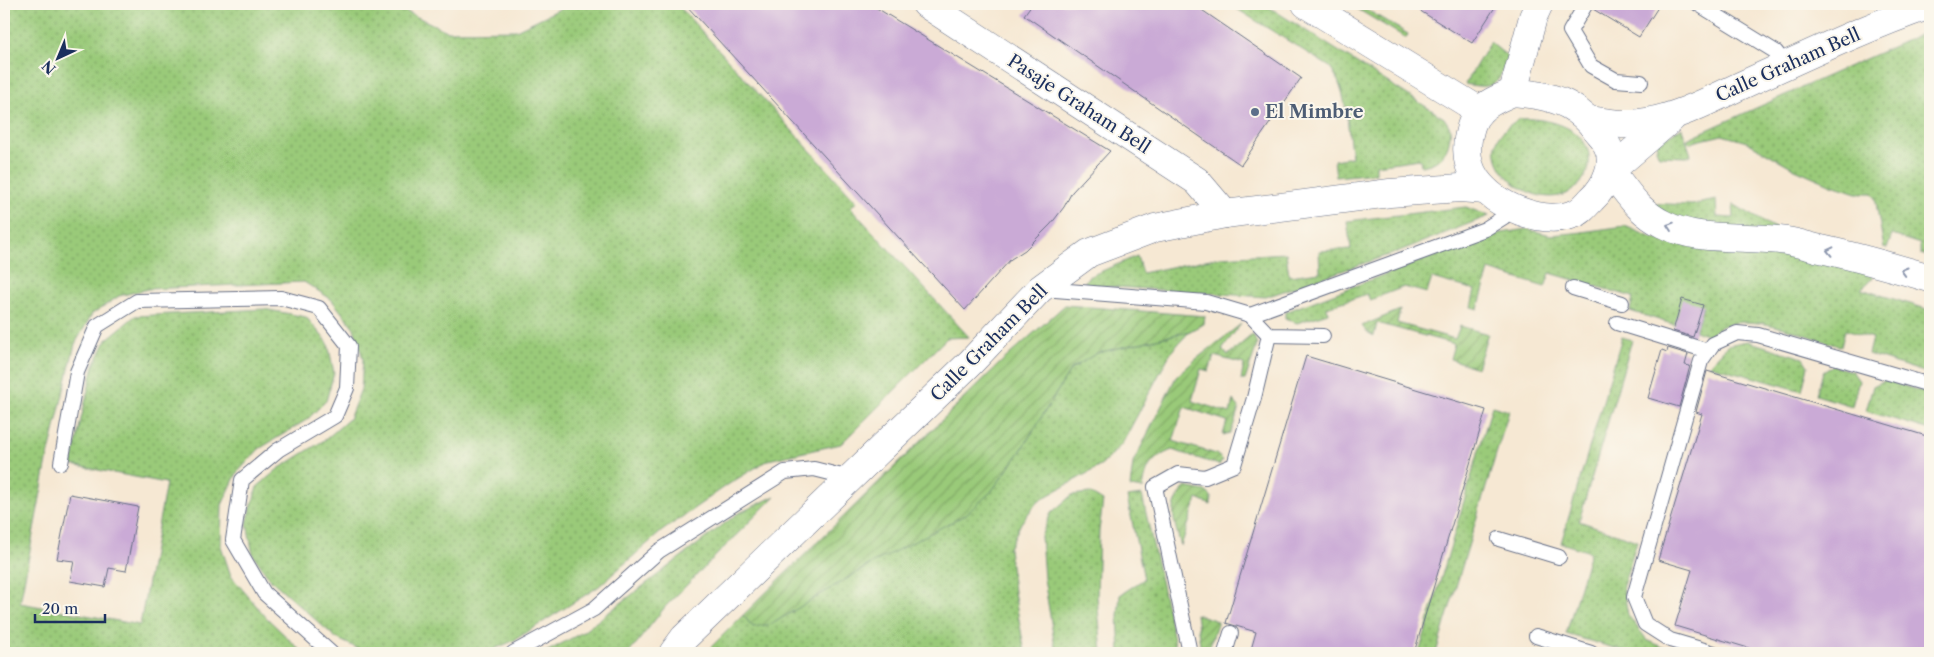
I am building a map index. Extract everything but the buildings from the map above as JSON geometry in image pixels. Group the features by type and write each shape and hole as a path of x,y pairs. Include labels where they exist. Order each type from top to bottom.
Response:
{"street":[{"name":"Pasaje Graham Bell","path":"926,4 1196,181 1225,214"},
{"path":"1306,4 1480,111"},
{"path":"1512,92 1532,17 1539,4"},
{"name":"Calle Graham Bell","path":"1589,120 1622,125 1675,115 1786,65 1902,15 1930,5"},
{"path":"1512,92 1549,98 1569,105 1589,120 1608,146 1610,171 1598,194 1576,214 1555,218 1535,215 1512,207 1485,190 1475,177 1469,162 1467,148 1470,125 1480,111 1512,92"},
{"name":"Calle Graham Bell","path":"1610,171 1675,115"},
{"name":"Calle Graham Bell","path":"1390,193 1428,180 1449,170 1467,148"},
{"path":"1610,171 1642,212 1665,225 1695,234 1780,240 1845,254 1930,278"},
{"name":"Calle Graham Bell","path":"673,653 684,638 971,362 1040,289 1089,253 1155,228 1225,214 1390,193 1460,188 1485,190"}],"lane":[{"path":"1586,4 1570,31 1591,66 1616,80 1641,82"},
{"path":"1698,4 1776,52 1786,65"},
{"path":"1250,315 1484,229 1504,217 1512,207"},
{"path":"1573,288 1622,303"},
{"path":"1040,289 1206,302 1250,315 1269,335 1322,336"},
{"path":"61,463 76,372 97,326 137,301 281,298 319,308 349,346 347,388 335,416 278,450 242,480 233,540 264,593 331,653"},
{"path":"1617,323 1708,351"},
{"path":"1714,653 1670,640 1644,624 1634,597 1700,360 1713,344 1737,334 1758,336 1930,386"},
{"path":"1190,653 1155,486 1178,474 1205,477 1234,465 1254,398 1269,335"},
{"path":"513,653 594,608 659,551 785,472 814,469 850,478"},
{"path":"1499,539 1559,557"},
{"path":"1225,653 1231,633"},
{"path":"1536,636 1591,653"}],"green space":[{"path":"4,4 390,4 447,31 516,30 570,4 677,4 857,202 850,207 969,337 947,338 841,444 768,460 729,484 662,531 598,587 513,641 485,653 367,653 336,638 271,580 253,555 247,523 257,487 278,469 326,439 349,419 361,389 363,359 354,328 331,299 304,282 148,289 119,296 92,314 75,344 47,461 20,603 140,625 166,483 72,465 94,365 107,339 135,316 264,309 306,317 328,343 334,373 326,401 308,419 259,449 237,473 222,505 221,546 231,576 266,617 303,653 4,653"},
{"path":"1229,4 1264,4 1444,118 1451,129 1449,143 1444,154 1435,162 1421,166 1420,159 1376,165 1376,173 1336,177 1334,160 1352,157 1344,98 1330,67"},
{"path":"1349,4 1357,4 1408,34 1406,38"},
{"path":"1930,30 1930,257 1920,254 1920,244 1892,235 1887,249 1884,248 1875,197 1871,193 1856,193 1832,185 1795,169 1747,142 1722,135 1689,143 1687,139"},
{"path":"1490,42 1507,56 1498,79 1495,83 1484,86 1465,84"},
{"path":"1520,119 1543,120 1555,123 1566,127 1584,142 1589,152 1589,165 1583,179 1573,190 1556,197 1538,195 1521,188 1507,177 1498,162 1496,147 1502,132"},
{"path":"1682,128 1691,155 1687,157 1659,156 1656,149 1658,141"},
{"path":"1716,200 1717,217 1734,218 1733,204 1785,234 1696,227 1645,203 1692,205"},
{"path":"1466,207 1489,216 1394,253 1266,297 1086,285 1085,281 1088,277 1137,256 1142,273 1220,257 1286,253 1289,276 1320,272 1319,251 1351,249 1347,221"},
{"path":"1625,226 1650,237 1703,249 1730,254 1757,253 1805,258 1871,274 1874,277 1861,289 1930,310 1930,374 1868,354 1872,338 1845,330 1841,347 1791,330 1754,323 1736,323 1721,327 1709,336 1695,331 1703,306 1675,325 1630,311 1633,297 1550,273 1545,287 1489,270 1478,309 1471,307 1475,290 1432,278 1427,293 1404,287 1370,300 1367,294 1327,307 1328,313 1297,323 1285,318 1285,312 1496,234 1526,229 1551,235"},
{"path":"1065,305 1205,316 1204,324 1190,331 1097,353 1071,369 1020,452 991,492 965,515 869,565 772,624 753,627 743,615 998,365"},
{"path":"1400,310 1397,323 1455,339 1460,326 1488,334 1477,368 1450,359 1454,344 1377,323 1374,336 1362,326"},
{"path":"1241,324 1222,349 1228,355 1253,334 1257,345 1245,380 1241,380 1244,364 1214,356 1209,371 1201,369 1192,401 1230,413 1233,400 1239,407 1230,433 1223,435 1227,421 1184,407 1173,441 1216,454 1223,460 1219,465 1172,450 1154,460 1151,464 1146,474 1143,489 1130,487 1133,463 1176,377"},
{"path":"1190,331 1171,352 1122,444 1102,465 1038,501 1021,523 1009,548 1014,592 1025,653 799,653 788,650 775,653 705,653 743,615 753,627 808,602 991,492 1020,452 1071,369 1097,353"},
{"path":"1622,337 1632,340 1579,521 1637,541 1623,586 1628,615 1647,640 1676,653 1631,653 1566,634 1590,552 1561,543"},
{"path":"1747,341 1803,358 1808,366 1802,391 1709,365 1728,345"},
{"path":"1833,366 1852,371 1859,381 1852,406 1816,395 1823,372"},
{"path":"1885,380 1930,394 1930,430 1866,411 1873,386"},
{"path":"1492,406 1509,411 1436,653 1419,653"},
{"path":"1185,487 1205,491 1211,496 1211,505 1197,499 1181,546 1174,522 1174,509 1179,495"},
{"path":"1090,493 1103,501 1099,531 1097,597 1102,653 1056,653 1044,579 1041,536 1051,513 1072,495"},
{"path":"1142,495 1177,653 1120,653 1118,616 1120,595 1144,579 1127,497"},
{"path":"775,496 665,607 629,653 544,653 583,632 737,514"},
{"path":"1196,614 1218,621 1209,649 1200,645"}],"place":[{"name":"El Mimbre","path":"1255,112"}]}
